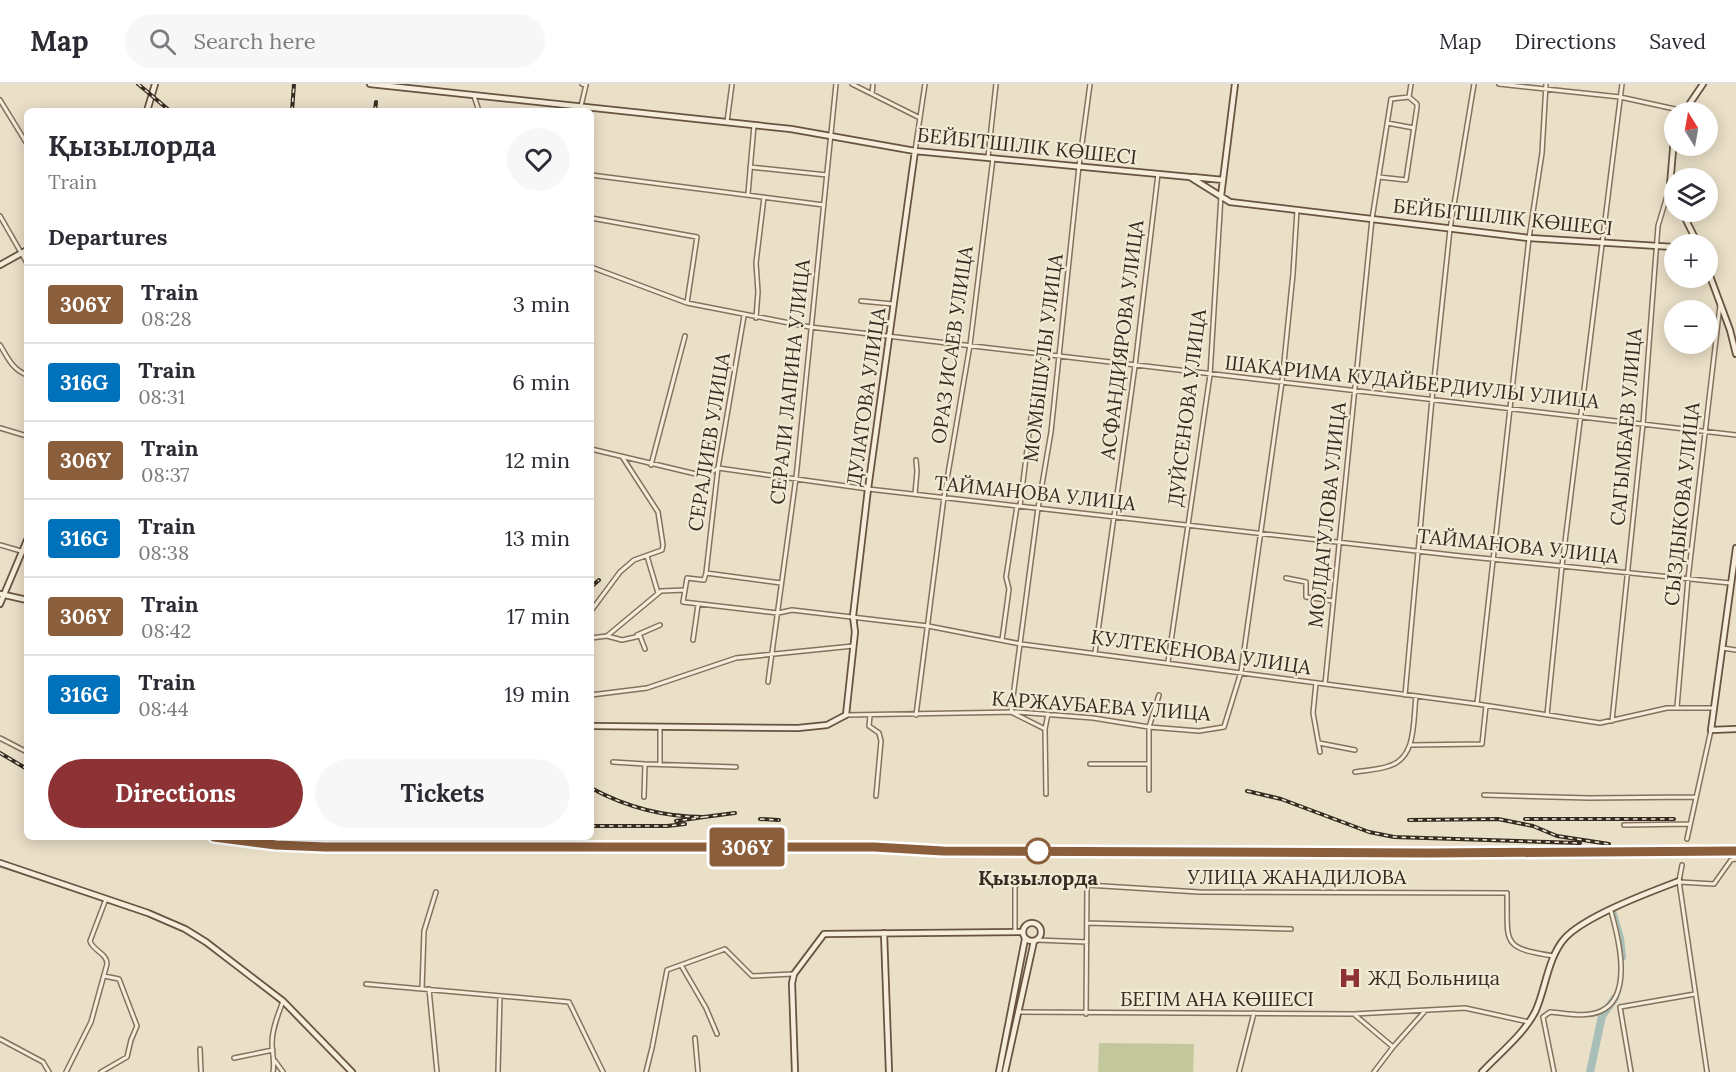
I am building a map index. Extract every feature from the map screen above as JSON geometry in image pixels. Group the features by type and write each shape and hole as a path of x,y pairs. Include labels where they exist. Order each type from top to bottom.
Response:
{"street":[{"path":"148,108 155,84"},
{"name":"БЕЙБІТШІЛІК КӨШЕСІ","path":"370,84 754,125 915,151 1190,177 1230,202 1529,238 1664,246"},
{"path":"581,106 586,85 582,84"},
{"path":"728,122 732,84"},
{"name":"СЕРАЛИ ЛАПИНА УЛИЦА","path":"768,682 796,478 836,84"},
{"path":"852,84 920,118"},
{"path":"872,94 873,84"},
{"name":"ДУЛАТОВА УЛИЦА","path":"846,715 855,632 853,616 868,489 924,84"},
{"name":"ОРАЗ ИСАЕВ УЛИЦА","path":"916,715 944,497 970,345 996,84"},
{"name":"МОМЫШУЛЫ УЛИЦА","path":"1011,712 1038,508 1051,432 1090,84"},
{"name":"ДУЙСЕНОВА УЛИЦА","path":"1168,663 1210,375 1221,196 1235,84"},
{"path":"1379,177 1406,180 1417,104 1409,97 1412,84"},
{"path":"1405,694 1450,229 1474,84"},
{"path":"1499,84 1546,86 1620,97 1664,107"},
{"path":"1547,716 1562,566 1622,84"},
{"path":"1691,102 1703,84"},
{"path":"1477,704 1529,238 1542,153 1546,86"},
{"path":"474,94 478,108"},
{"name":"МОЛДАГУЛОВА УЛИЦА","path":"1325,684 1372,219 1390,99 1409,97"},
{"path":"0,100 24,139"},
{"path":"1387,123 1414,128"},
{"path":"748,194 754,125"},
{"path":"750,167 828,175"},
{"name":"АСФАНДИЯРОВА УЛИЦА","path":"1095,653 1135,366 1158,174"},
{"path":"594,175 824,205"},
{"path":"1190,177 1223,180"},
{"path":"756,318 758,292 756,263 764,196"},
{"name":"САГЫМБАЕВ УЛИЦА","path":"1612,721 1643,424 1658,226 1664,206"},
{"path":"1241,672 1282,383 1293,274 1296,210"},
{"path":"0,216 24,258"},
{"path":"594,219 697,237 687,303"},
{"path":"0,265 24,252"},
{"name":"ШАКАРИМА КУДАЙБЕРДИУЛЫ УЛИЦА","path":"594,268 687,303 744,316 810,327 1736,435"},
{"path":"1714,288 1736,354"},
{"path":"861,301 893,304"},
{"name":"СЫЗДЫКОВА УЛИЦА","path":"1677,708 1688,579 1720,303"},
{"name":"СЕРАЛИЕВ УЛИЦА","path":"706,573 718,468 744,316"},
{"path":"651,465 685,336"},
{"path":"0,345 11,365 24,374"},
{"path":"1002,640 1009,589 1006,577 1039,353"},
{"path":"0,428 24,435"},
{"name":"ТАЙМАНОВА УЛИЦА","path":"594,449 651,465 696,474 711,473 718,468 868,489 1418,551 1730,583"},
{"path":"594,607 620,572 634,560 662,549 663,545 658,512 622,457"},
{"path":"915,494 916,460"},
{"path":"0,545 23,552"},
{"path":"1687,839 1711,730 1736,548"},
{"path":"0,604 24,549"},
{"path":"647,556 658,593"},
{"path":"607,636 658,593 665,590 685,590 687,578 704,580 706,573 782,584"},
{"path":"1286,578 1306,582 1306,597 1333,601"},
{"name":"КУЛТЕКЕНОВА УЛИЦА","path":"685,590 683,603 778,613 792,610 853,616 928,626 1021,644 1405,694 1600,723 1677,708 1714,708"},
{"path":"2,595 24,599"},
{"path":"693,639 698,605"},
{"path":"594,638 607,636 622,640 660,625"},
{"path":"636,635 640,636 645,649"},
{"path":"594,695 647,688 736,658 854,646"},
{"path":"1722,648 1736,650"},
{"name":"КАРЖАУБАЕВА УЛИЦА","path":"846,715 1011,712 1093,718 1149,727 1199,731 1224,727 1241,672"},
{"path":"1316,683 1313,714 1320,752"},
{"path":"1149,790 1149,727 1159,695"},
{"path":"1355,772 1388,766 1401,761 1406,755 1410,745 1416,696"},
{"path":"1410,745 1482,744 1486,706"},
{"path":"1011,712 1045,729"},
{"path":"1046,794 1045,729 1048,714"},
{"path":"594,726 798,728 827,725 846,715"},
{"path":"870,715 869,726 879,733 881,741 876,796"},
{"path":"660,727 660,764"},
{"path":"1711,730 1736,729"},
{"path":"0,738 24,750"},
{"path":"1319,743 1355,750"},
{"path":"613,762 645,765 736,766"},
{"path":"1090,764 1148,764"},
{"path":"645,765 645,796"},
{"path":"1484,795 1589,798 1696,797"},
{"path":"1624,825 1690,824"},
{"path":"1482,1072 1529,1022 1555,956 1573,931 1611,911 1680,882 1714,884 1731,860 1736,859"},
{"path":"0,862 106,898 185,929 206,942 283,1001 352,1072"},
{"path":"1682,865 1680,882 1707,1072"},
{"name":"УЛИЦА ЖАНАДИЛОВА","path":"1015,932 1015,887 1019,882 1081,881 1087,885 1199,892 1508,893 1508,932 1513,944 1523,950 1555,956"},
{"path":"1086,1014 1087,885"},
{"path":"422,989 424,931 435,892"},
{"path":"66,1072 87,1032 108,960 90,941 106,898"},
{"path":"1543,1017 1550,1011 1590,1014 1603,1011 1612,1001 1619,988 1621,963 1619,938 1611,911"},
{"path":"999,1072 1036,940 1041,930 1034,923 1027,924 1022,932"},
{"path":"1087,923 1291,929"},
{"path":"795,1072 792,983 794,974 824,934 1022,932"},
{"path":"1005,1072 1025,939 1022,932"},
{"path":"885,933 889,1072"},
{"path":"1025,939 1087,942"},
{"path":"645,1072 667,970 725,949 739,960 749,975 794,974"},
{"path":"681,965 706,1008 717,1034"},
{"path":"101,1072 127,1057 137,1026 119,979 104,976"},
{"path":"366,984 569,1002 603,1072"},
{"path":"429,989 437,1072"},
{"path":"1630,1072 1620,1007 1695,994"},
{"path":"498,1072 500,996"},
{"path":"273,1072 274,1027 283,1001"},
{"name":"БЕГІМ АНА КӨШЕСІ","path":"1015,1012 1354,1014 1465,1008 1529,1022"},
{"path":"1374,1072 1392,1047 1425,1011"},
{"path":"1239,1072 1254,1013"},
{"path":"1354,1014 1392,1047"},
{"path":"1533,1015 1543,1017"},
{"path":"1543,1017 1554,1072"},
{"path":"695,1038 698,1072"},
{"path":"0,1039 43,1062 49,1072"},
{"path":"200,1049 201,1072"},
{"path":"234,1058 273,1050"},
{"path":"275,1061 282,1072"}],"green space":[{"path":"1099,1043 1194,1044 1193,1072 1098,1072"}],"waterway":[{"path":"1613,914 1620,938 1622,957"},
{"path":"1590,1072 1602,1016 1615,998"}],"railway":[{"path":"138,84 166,108"},
{"path":"292,108 294,84"},
{"path":"375,108 376,102"},
{"path":"594,584 599,580"},
{"path":"0,753 24,767"},
{"path":"594,789 645,810 704,817 676,821"},
{"path":"1247,791 1281,799 1369,832 1394,837 1580,843"},
{"path":"704,817 735,813"},
{"path":"760,819 779,820"},
{"path":"1409,820 1498,819 1533,826 1557,836 1609,844"},
{"path":"1525,819 1674,819"},
{"path":"594,826 685,824"},
{"path":"238,840 276,845 325,847 874,847 943,851 1430,853 1736,851"}],"train":[{"name":"306Y","path":"232,840 325,847 874,847 943,851 1430,853 1736,851"}],"place":[{"name":"Қызылорда","path":"1038,851"},
{"name":"ЖД Больница","path":"1350,978"}]}
